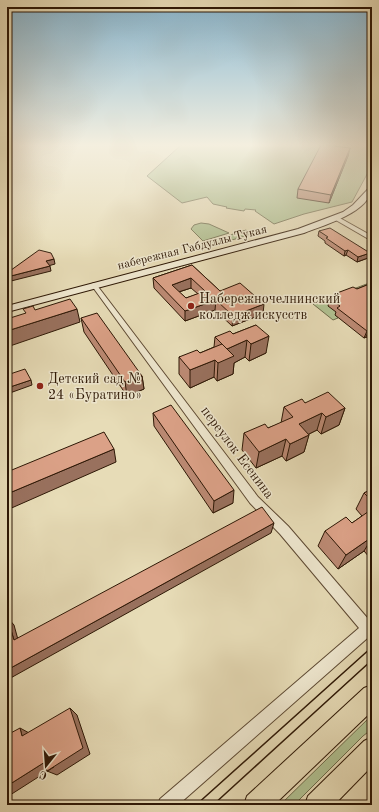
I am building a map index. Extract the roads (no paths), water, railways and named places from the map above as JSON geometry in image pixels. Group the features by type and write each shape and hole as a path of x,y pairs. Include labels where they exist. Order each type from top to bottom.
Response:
{"main road":[{"name":"набережная Габдуллы Тукая","path":"7,309 281,237 336,218 356,208 372,188"},
{"path":"256,805 372,696"},
{"path":"317,805 372,748"}],"street":[{"path":"336,218 372,239"},
{"name":"переулок Есенина","path":"94,285 254,500 284,530 370,626"},
{"path":"166,805 370,626"}],"tram line":[{"path":"196,805 372,647"},
{"path":"213,805 372,660"}],"place":[{"name":"Набережночелнинский колледж искусств","path":"191,306"},
{"name":"Детский сад № 24 «Буратино»","path":"40,386"}]}
